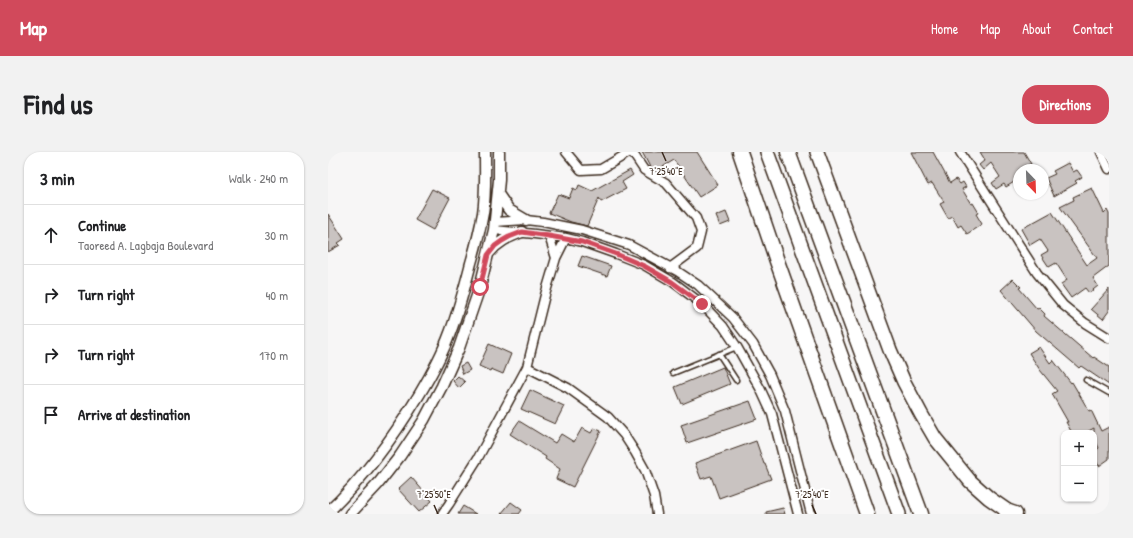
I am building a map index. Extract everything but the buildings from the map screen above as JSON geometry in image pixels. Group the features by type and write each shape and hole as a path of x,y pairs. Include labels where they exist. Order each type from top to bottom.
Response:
{"highway":[{"path":"740,152 867,514"},
{"path":"788,152 921,514"}],"main road":[{"path":"767,152 899,514"},
{"path":"818,152 885,338 904,382 921,414 935,438 970,481 989,498 1011,513"}],"street":[{"path":"328,512 344,497 379,456 402,423 439,360 450,333 478,239 483,212 485,188 485,152"},
{"path":"350,514 382,479 400,456 424,420 442,386 459,348 480,287 488,255 498,194 499,152"},
{"path":"566,152 581,170 601,169 631,152 644,170 666,183 696,218 701,232 697,248 670,268"},
{"path":"960,152 1037,273 1063,305 1085,323 1109,338"},
{"path":"1101,152 1109,169"},
{"path":"498,194 509,210 526,220"},
{"path":"483,212 493,225 522,232 566,238 582,242 644,266 672,282 702,304 723,326 737,347 760,388 772,414 798,514"},
{"path":"478,239 493,225 526,220 582,230 629,245 698,285 733,318 753,344 770,375 785,411 811,514"},
{"path":"488,255 495,246 502,241 522,232"},
{"path":"549,236 556,258"},
{"path":"442,514 478,458 528,367 545,295 556,258 566,238"},
{"path":"528,367 568,388 608,417 624,435 646,470 654,496 656,514"}],"lane":[{"path":"673,373 737,347"},
{"path":"719,354 736,380"},
{"path":"1086,380 1109,393"}],"route":[{"path":"480,287 488,255 495,246 502,241 522,232 566,238 616,254 644,266 672,282 702,304"}]}
